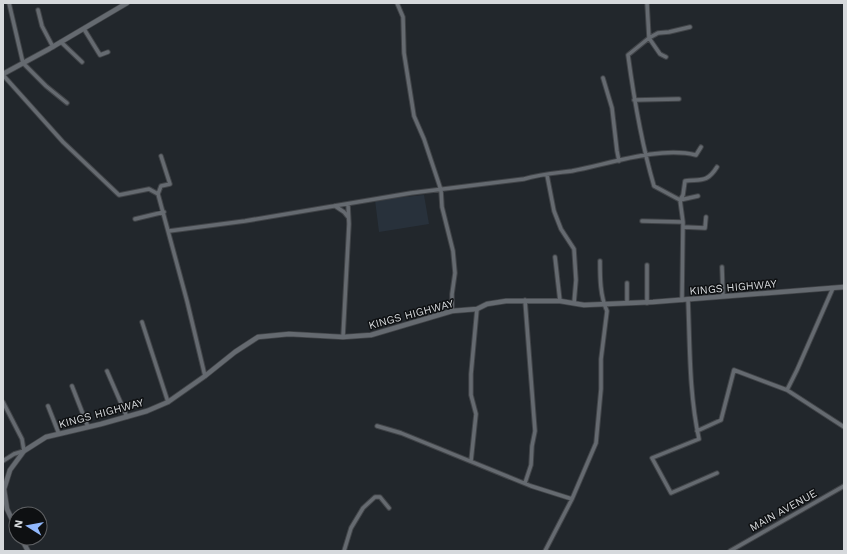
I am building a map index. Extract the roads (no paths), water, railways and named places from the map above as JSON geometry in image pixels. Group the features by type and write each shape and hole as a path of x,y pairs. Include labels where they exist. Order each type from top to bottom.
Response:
{"street":[{"path":"9,3 23,63 46,86 67,103"},
{"path":"126,3 62,42 3,74 63,142 119,195 149,189 158,194"},
{"path":"397,3 403,17 404,53 414,116 424,139 441,190 442,207 453,251 455,272 452,294 452,311"},
{"path":"647,3 649,38 660,54 666,57"},
{"path":"38,10 42,26 53,47"},
{"path":"690,27 658,33 649,38 628,55 634,100 645,155 654,186 680,200 698,196"},
{"path":"84,29 100,55 108,52"},
{"path":"62,42 82,62"},
{"path":"603,78 612,108 619,161"},
{"path":"634,100 679,99"},
{"path":"169,231 245,221 333,206 547,175 645,155 687,153 696,155 701,147"},
{"path":"161,156 170,184 161,186 158,194 169,231 205,376"},
{"path":"682,300 683,222 680,200 683,195 685,181 701,180 711,176 716,167"},
{"path":"547,175 554,211 562,229 574,248 576,280 574,303"},
{"path":"343,337 348,254 348,204"},
{"path":"333,206 344,212 349,218"},
{"path":"135,219 164,212"},
{"path":"683,227 705,228 706,217"},
{"path":"642,221 683,222"},
{"path":"555,257 560,301"},
{"path":"546,551 572,500 596,443 601,389 601,359 607,311 604,304 600,277 600,261"},
{"path":"647,265 647,303"},
{"path":"722,267 723,296"},
{"path":"627,283 627,303"},
{"name":"KINGS HIGHWAY","path":"8,511 4,489 10,470 24,451 46,437 127,417 147,411 168,402 205,376 235,352 258,337 289,334 343,337 371,335 452,311 477,309 487,304 506,300 560,301 584,305 647,303 844,287"},
{"path":"787,390 833,288"},
{"path":"525,300 535,431 532,446 531,465 525,483"},
{"path":"688,300 692,392 698,439 652,458 671,493 717,473"},
{"path":"471,461 476,425 471,374 477,309"},
{"path":"142,322 168,402"},
{"path":"697,431 721,420 734,370 787,390 844,427"},
{"path":"107,371 127,417"},
{"path":"72,386 88,427"},
{"path":"3,402 22,439 24,451 14,454 3,461"},
{"path":"48,406 59,434"},
{"path":"377,426 401,432 525,483 572,500"},
{"name":"MAIN AVENUE","path":"730,551 844,486"},
{"path":"344,551 351,528 363,508 375,497 380,497 388,508"}]}
